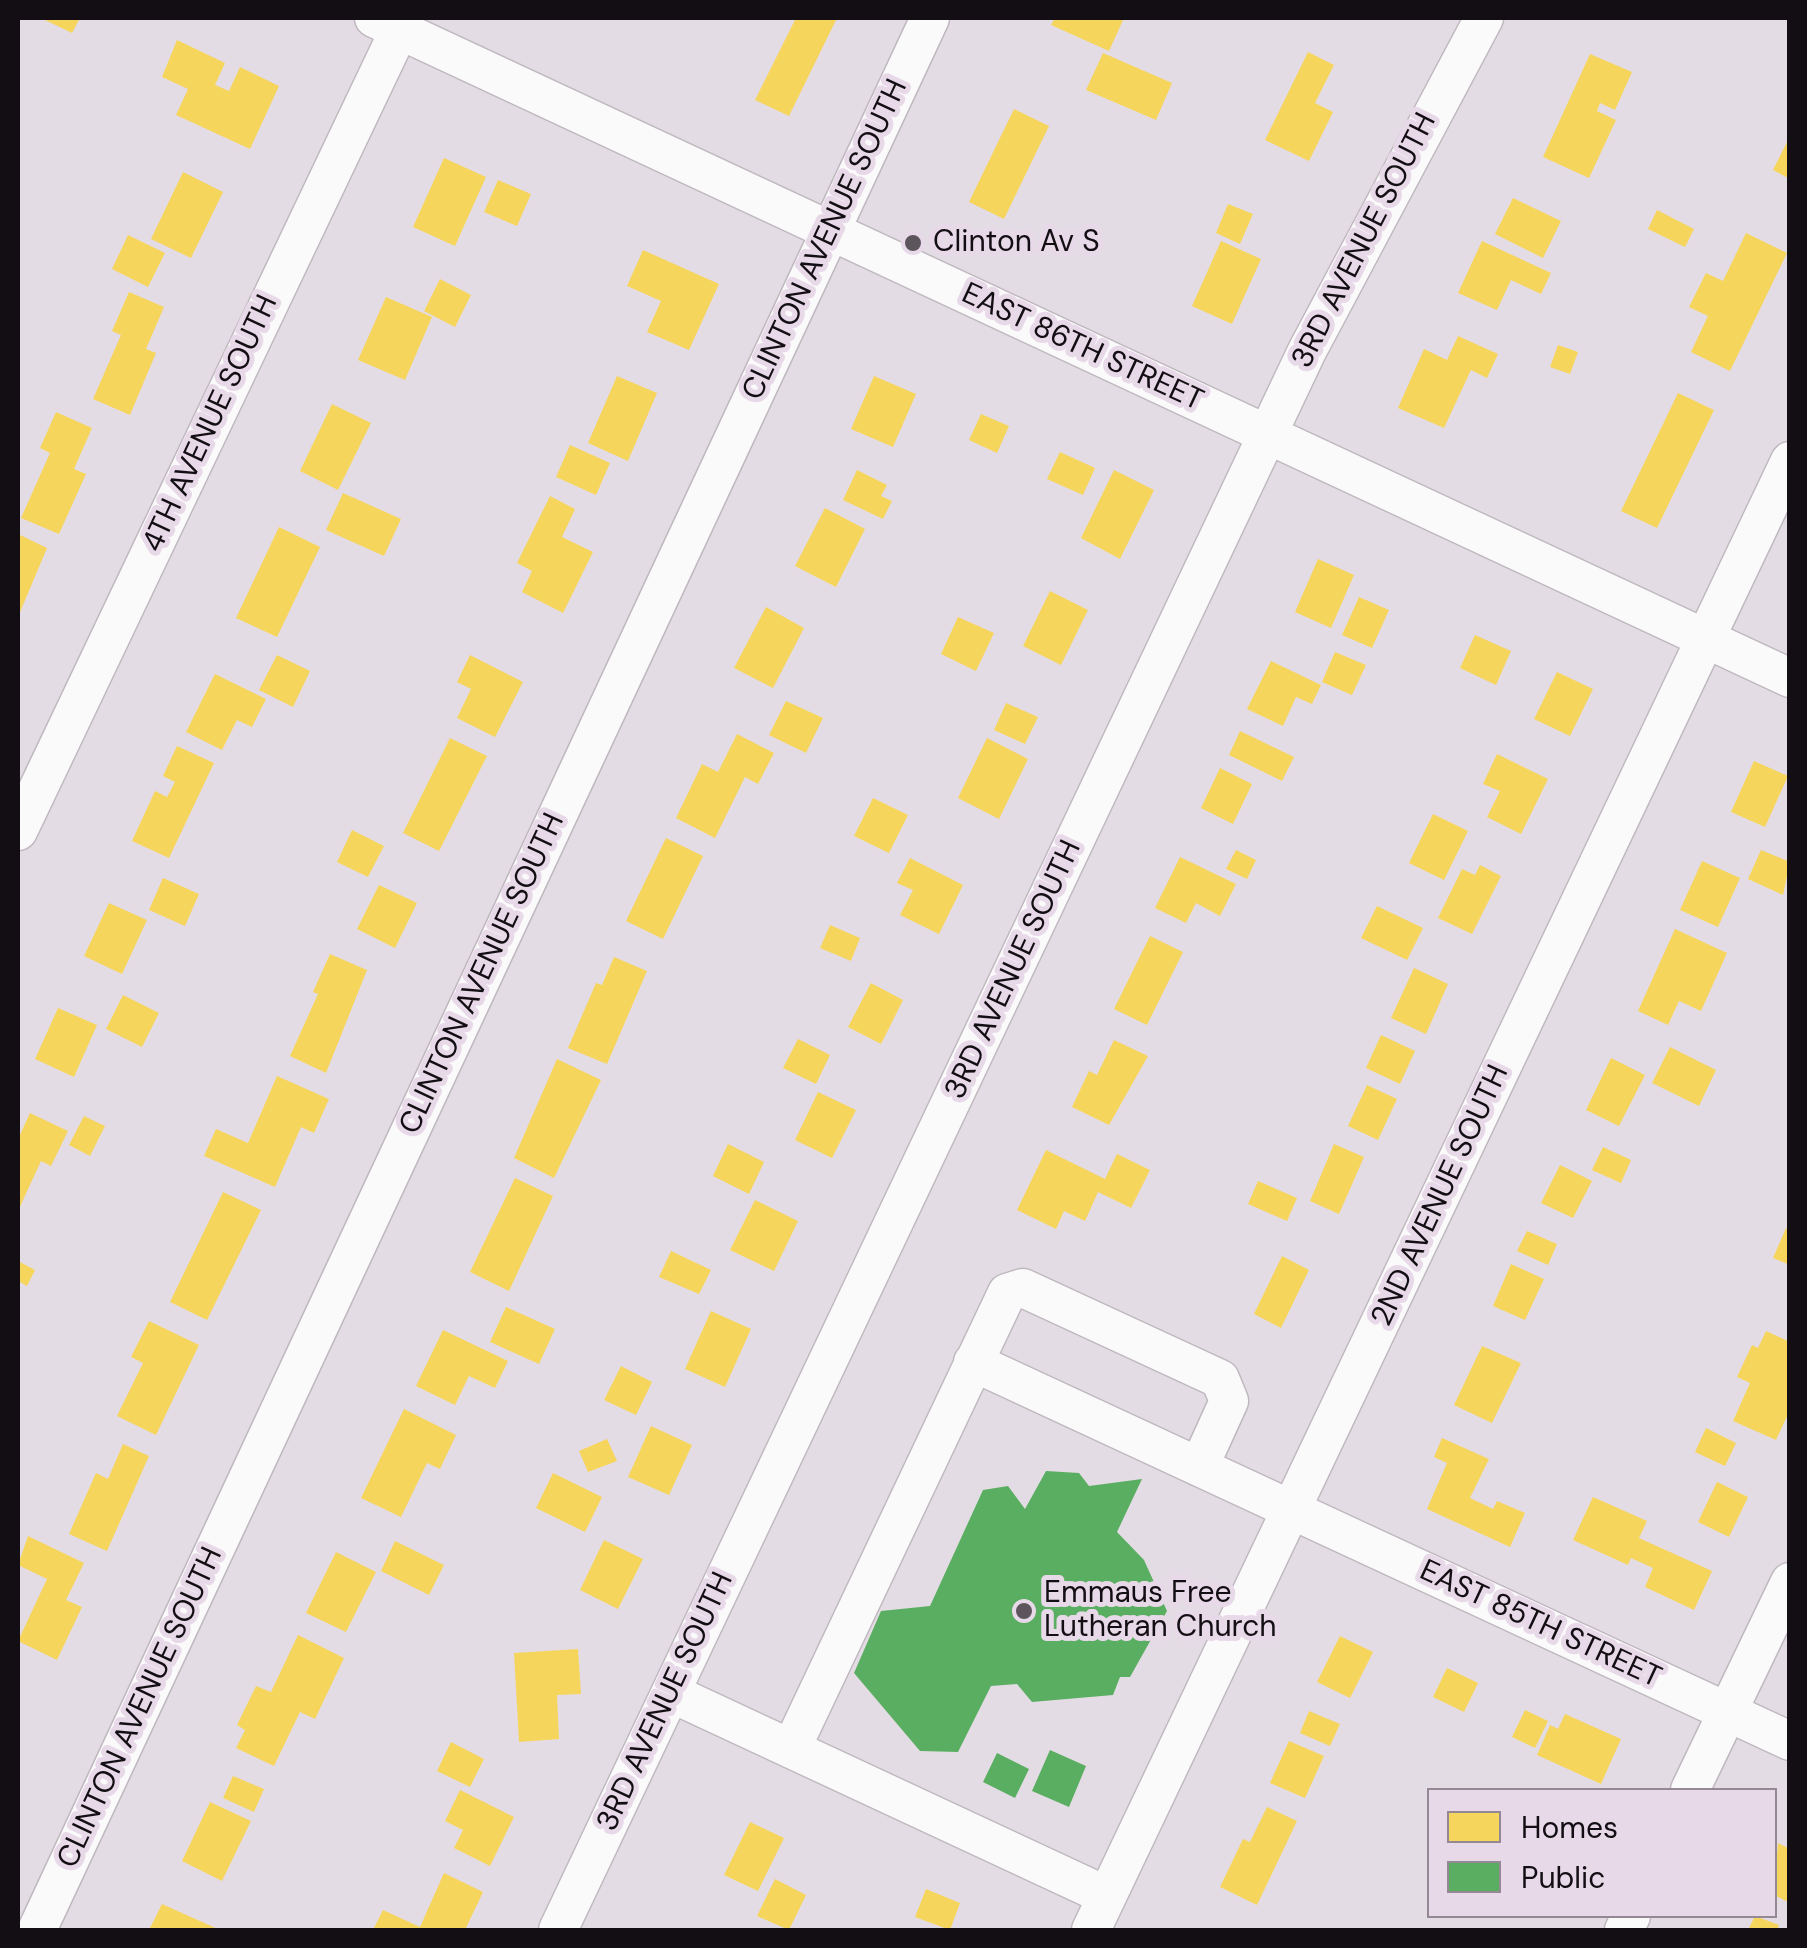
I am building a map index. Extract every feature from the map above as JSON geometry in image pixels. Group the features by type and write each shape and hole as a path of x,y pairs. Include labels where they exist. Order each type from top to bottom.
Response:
{"street":[{"name":"CLINTON AVENUE SOUTH","path":"37,1930 930,18"},
{"name":"3RD AVENUE SOUTH","path":"558,1930 1268,434 1388,191 1484,18"},
{"name":"EAST 86TH STREET","path":"393,21 830,230 1790,678"},
{"name":"4TH AVENUE SOUTH","path":"18,831 393,21"},
{"name":"2ND AVENUE SOUTH","path":"1090,1930 1790,461"},
{"path":"791,1749 1007,1293 1023,1288 1220,1379 1228,1401 1200,1467"},
{"name":"EAST 85TH STREET","path":"973,1362 1790,1741"},
{"path":"1691,1788 1790,1582"},
{"path":"671,1692 1107,1896"}],"building: Homes":[{"path":"41,18 80,18 72,33"},
{"path":"796,18 837,18 789,116 755,100"},
{"path":"1055,18 1124,18 1109,51 1051,25"},
{"path":"177,40 225,63 215,85 229,91 240,67 279,86 250,149 176,115 188,89 162,77"},
{"path":"1308,52 1334,65 1315,103 1333,112 1309,161 1265,140"},
{"path":"1103,53 1172,83 1156,120 1086,90"},
{"path":"1590,54 1632,72 1615,110 1600,103 1597,111 1616,120 1589,178 1543,157"},
{"path":"1014,109 1049,126 1004,219 969,202"},
{"path":"1790,136 1790,179 1773,170"},
{"path":"444,158 486,177 455,246 413,227"},
{"path":"183,172 223,192 191,258 151,239"},
{"path":"498,180 531,194 517,226 484,212"},
{"path":"1513,198 1561,221 1543,258 1495,234"},
{"path":"1228,204 1253,214 1240,244 1216,233"},
{"path":"1657,210 1694,229 1685,247 1648,229"},
{"path":"1746,233 1787,253 1730,371 1691,352 1708,316 1689,307 1706,273 1723,281"},
{"path":"128,235 165,253 148,287 112,269"},
{"path":"1221,241 1261,259 1232,324 1192,306"},
{"path":"1482,241 1551,273 1541,294 1511,280 1497,310 1458,293"},
{"path":"643,250 719,284 689,350 647,332 661,301 627,286"},
{"path":"440,279 471,295 455,327 424,311"},
{"path":"129,292 164,307 146,349 156,353 130,415 93,399 121,335 112,331"},
{"path":"386,297 432,317 405,380 358,360"},
{"path":"1458,336 1498,354 1487,378 1471,370 1444,428 1398,408 1424,349 1447,360"},
{"path":"1558,345 1578,352 1570,374 1550,367"},
{"path":"617,376 657,393 628,461 588,443"},
{"path":"874,376 916,394 893,447 851,429"},
{"path":"1678,393 1714,410 1657,528 1621,511"},
{"path":"332,404 371,423 338,490 300,471"},
{"path":"56,412 92,428 74,469 86,474 59,534 21,518 50,453 40,448"},
{"path":"981,414 1009,426 997,453 969,440"},
{"path":"570,445 610,463 596,495 556,477"},
{"path":"1060,452 1095,468 1083,495 1047,479"},
{"path":"857,470 887,485 881,496 892,501 883,519 843,500"},
{"path":"1114,470 1154,490 1120,559 1081,538"},
{"path":"343,493 401,519 384,556 326,530"},
{"path":"550,496 575,509 562,537 593,552 563,613 522,592 532,571 517,563"},
{"path":"825,508 865,529 836,587 795,566"},
{"path":"279,527 320,547 277,637 236,618"},
{"path":"18,534 47,548 18,617"},
{"path":"1318,559 1354,575 1331,628 1295,612"},
{"path":"1050,591 1088,610 1061,665 1023,646"},
{"path":"1359,597 1389,610 1372,648 1342,635"},
{"path":"766,607 804,628 773,688 734,668"},
{"path":"958,617 994,633 976,671 941,654"},
{"path":"1475,635 1511,651 1496,685 1460,668"},
{"path":"1335,652 1366,665 1352,695 1322,682"},
{"path":"277,655 310,671 293,707 259,690"},
{"path":"470,655 523,682 495,737 457,718 471,689 457,682"},
{"path":"1271,661 1321,685 1312,704 1296,697 1283,726 1247,709"},
{"path":"1557,672 1593,689 1570,736 1534,719"},
{"path":"215,674 266,699 252,727 237,720 222,750 186,732"},
{"path":"786,701 823,718 806,753 769,735"},
{"path":"1006,703 1038,717 1025,744 994,730"},
{"path":"1240,731 1294,757 1282,781 1229,755"},
{"path":"737,734 774,753 758,784 745,777 715,838 676,818 702,764 718,772"},
{"path":"450,738 487,756 439,851 403,833"},
{"path":"987,738 1028,759 999,819 958,798"},
{"path":"177,746 214,763 169,858 132,841 155,791 167,797 175,782 163,776"},
{"path":"1497,754 1548,779 1521,834 1487,817 1500,791 1483,784"},
{"path":"1754,761 1788,776 1765,827 1731,812"},
{"path":"1220,768 1252,784 1233,824 1201,808"},
{"path":"873,798 908,815 889,853 854,836"},
{"path":"1433,814 1468,831 1444,880 1409,863"},
{"path":"352,830 384,846 368,877 337,862"},
{"path":"666,838 703,856 663,939 626,921"},
{"path":"1236,850 1256,860 1247,879 1226,869"},
{"path":"1761,850 1790,862 1783,895 1748,879"},
{"path":"1180,857 1236,884 1220,916 1196,903 1186,923 1155,908"},
{"path":"910,858 963,885 939,934 900,915 913,890 897,883"},
{"path":"1702,861 1740,878 1718,927 1680,910"},
{"path":"1480,865 1501,876 1472,934 1438,918 1462,869 1475,875"},
{"path":"163,878 199,894 185,926 149,910"},
{"path":"379,885 417,903 395,948 357,929"},
{"path":"109,903 147,920 122,974 84,956"},
{"path":"1377,906 1423,928 1407,960 1361,938"},
{"path":"830,925 860,938 851,961 820,948"},
{"path":"1675,929 1727,953 1701,1011 1679,1001 1668,1025 1638,1011"},
{"path":"1150,936 1183,952 1147,1025 1114,1009"},
{"path":"330,954 367,970 326,1073 290,1056 318,994 313,992"},
{"path":"614,957 647,971 607,1064 568,1048 596,983 602,985"},
{"path":"1414,968 1448,984 1426,1034 1391,1018"},
{"path":"871,983 903,1000 881,1044 848,1027"},
{"path":"123,995 159,1013 142,1047 106,1029"},
{"path":"58,1008 97,1025 74,1077 35,1059"},
{"path":"1381,1035 1415,1051 1400,1084 1366,1068"},
{"path":"798,1039 830,1055 816,1084 783,1068"},
{"path":"1114,1040 1148,1056 1109,1125 1072,1107 1089,1071 1097,1075"},
{"path":"1670,1047 1716,1070 1699,1106 1652,1083"},
{"path":"1611,1058 1645,1075 1619,1126 1586,1110"},
{"path":"557,1059 601,1080 554,1178 514,1158"},
{"path":"277,1076 329,1099 314,1133 301,1127 275,1187 204,1156 216,1129 248,1143"},
{"path":"1367,1085 1397,1099 1378,1140 1348,1126"},
{"path":"818,1092 856,1110 832,1158 795,1140"},
{"path":"30,1113 68,1131 51,1166 41,1161 18,1211 18,1139"},
{"path":"84,1116 105,1126 90,1156 69,1145"},
{"path":"728,1144 764,1162 749,1194 713,1176"},
{"path":"1334,1144 1364,1157 1339,1214 1310,1201"},
{"path":"1603,1147 1631,1160 1621,1183 1592,1170"},
{"path":"1046,1150 1105,1179 1117,1154 1150,1170 1131,1208 1098,1192 1085,1221 1064,1211 1056,1229 1017,1210"},
{"path":"1560,1165 1592,1181 1573,1218 1541,1203"},
{"path":"515,1178 553,1196 509,1291 470,1272"},
{"path":"1258,1181 1297,1198 1287,1221 1248,1204"},
{"path":"223,1192 261,1210 207,1320 170,1302"},
{"path":"755,1200 798,1221 774,1271 730,1250"},
{"path":"1786,1228 1790,1230 1790,1265 1773,1258"},
{"path":"1527,1231 1557,1244 1548,1265 1517,1251"},
{"path":"671,1251 711,1270 699,1294 659,1277"},
{"path":"1282,1256 1309,1270 1281,1328 1254,1314"},
{"path":"18,1261 35,1270 27,1286 18,1281"},
{"path":"1511,1264 1544,1279 1525,1320 1493,1306"},
{"path":"506,1307 555,1329 539,1364 490,1342"},
{"path":"711,1311 751,1329 725,1387 685,1369"},
{"path":"149,1321 199,1345 156,1435 117,1416 143,1363 131,1357"},
{"path":"443,1330 508,1361 495,1388 469,1376 455,1405 416,1386"},
{"path":"1766,1331 1790,1342 1790,1410 1776,1440 1733,1421 1750,1383 1737,1377 1752,1345 1758,1348"},
{"path":"1482,1346 1521,1363 1492,1423 1454,1405"},
{"path":"621,1366 652,1382 636,1415 604,1400"},
{"path":"404,1409 456,1435 440,1469 427,1463 401,1517 361,1498"},
{"path":"651,1426 692,1445 669,1495 628,1477"},
{"path":"1706,1428 1736,1443 1725,1466 1695,1452"},
{"path":"1442,1438 1489,1459 1470,1498 1493,1509 1497,1501 1525,1513 1510,1547 1427,1509 1447,1463 1434,1457"},
{"path":"607,1439 617,1461 588,1472 579,1451"},
{"path":"123,1444 149,1456 107,1551 69,1534 96,1473 108,1479"},
{"path":"553,1473 602,1497 585,1532 536,1508"},
{"path":"1717,1482 1748,1497 1729,1537 1698,1522"},
{"path":"1593,1497 1647,1521 1639,1538 1712,1571 1694,1610 1645,1587 1653,1568 1631,1558 1628,1565 1573,1540"},
{"path":"28,1536 84,1563 66,1600 82,1607 57,1660 18,1641 47,1579 18,1565"},
{"path":"604,1540 643,1559 618,1609 580,1590"},
{"path":"395,1541 444,1565 429,1595 381,1571"},
{"path":"336,1552 376,1572 346,1632 306,1613"},
{"path":"298,1635 344,1658 315,1719 300,1712 274,1766 236,1748 245,1730 237,1725 256,1686 271,1692"},
{"path":"1340,1636 1373,1652 1350,1698 1317,1682"},
{"path":"578,1649 581,1694 557,1695 559,1739 519,1742 514,1653"},
{"path":"1447,1668 1478,1683 1464,1712 1433,1697"},
{"path":"1525,1710 1548,1721 1535,1748 1512,1737"},
{"path":"1309,1711 1340,1724 1330,1746 1300,1733"},
{"path":"1565,1714 1621,1739 1601,1784 1537,1755 1550,1725 1558,1729"},
{"path":"1289,1741 1324,1756 1305,1798 1270,1783"},
{"path":"451,1742 484,1759 470,1787 437,1771"},
{"path":"233,1776 264,1789 254,1812 223,1798"},
{"path":"460,1790 514,1817 490,1866 454,1848 463,1830 445,1821"},
{"path":"210,1802 251,1821 222,1881 182,1861"},
{"path":"1267,1807 1297,1821 1257,1905 1220,1887 1243,1839 1250,1842"},
{"path":"750,1822 784,1838 758,1891 724,1875"},
{"path":"1778,1843 1790,1849 1790,1903 1777,1896"},
{"path":"444,1873 483,1892 465,1930 373,1930 383,1910 420,1927"},
{"path":"775,1879 806,1895 789,1930 757,1916"},
{"path":"926,1889 960,1903 950,1930 915,1917"},
{"path":"162,1904 220,1930 149,1930"},
{"path":"1754,1918 1779,1925 1777,1930 1748,1930"}],"building: Public":[{"name":"Emmaus Free Lutheran Church","path":"1046,1471 1079,1473 1089,1486 1142,1479 1117,1532 1144,1560 1167,1611 1130,1677 1120,1677 1113,1695 1032,1702 1017,1684 991,1686 958,1752 920,1751 854,1673 881,1611 930,1606 983,1490 1008,1486 1025,1509"},
{"path":"1050,1750 1086,1766 1069,1807 1032,1791"},
{"path":"997,1753 1029,1769 1015,1798 983,1782"}],"place":[{"name":"Clinton Av S","path":"913,243"},
{"name":"Emmaus Free Lutheran Church","path":"1024,1611"}]}
